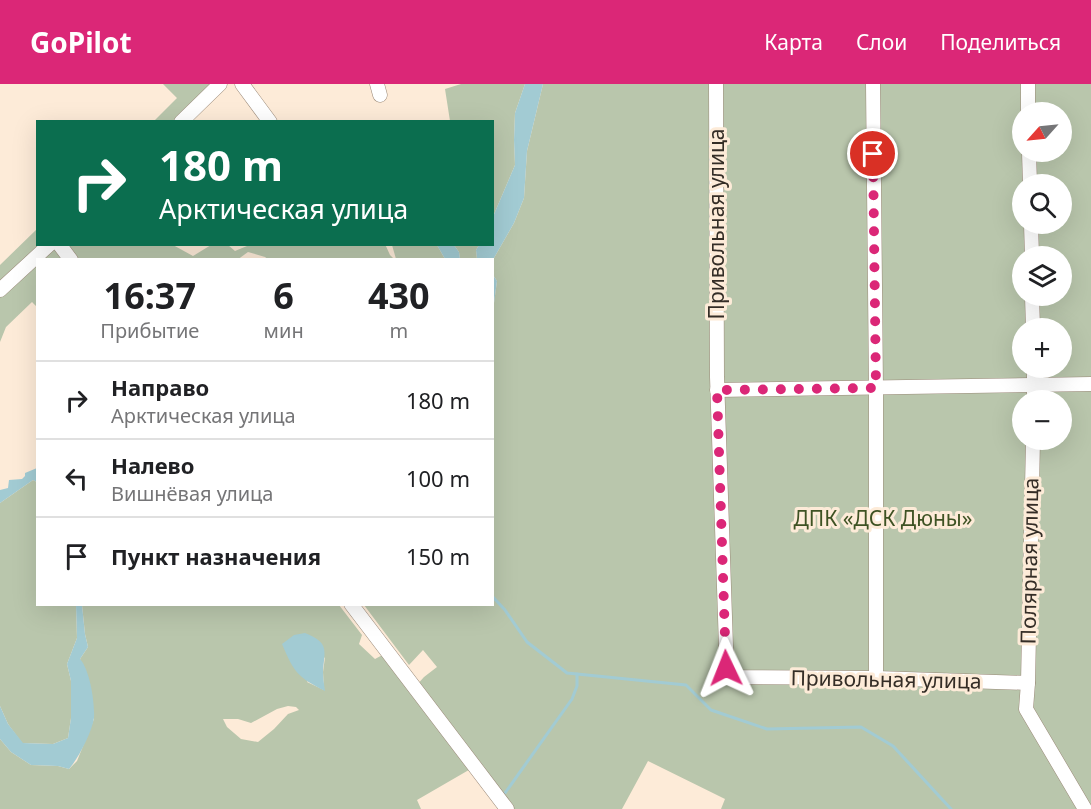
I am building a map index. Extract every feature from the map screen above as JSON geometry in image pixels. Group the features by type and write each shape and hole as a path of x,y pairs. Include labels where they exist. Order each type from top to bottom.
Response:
{"street":[{"path":"183,120 220,84"},
{"path":"242,84 269,120"},
{"name":"Привольная улица","path":"716,84 717,390 727,677 876,678 1028,683"},
{"path":"873,84 876,678"},
{"path":"1028,84 1028,102"},
{"path":"0,290 48,246"},
{"path":"1034,378 1034,390"},
{"path":"717,390 1091,384"},
{"name":"Полярная улица","path":"1028,683 1033,450"},
{"path":"354,608 507,809"},
{"path":"1028,683 1026,709 1086,807"}],"green space":[{"path":"163,84 220,84 182,120 155,120 177,98"},
{"path":"461,84 525,84 515,113 515,165 494,214 494,120 450,120 445,89"},
{"name":"ДПК «ДСК Дюны»","path":"543,84 1091,84 1091,809 721,809 725,799 648,761 622,809 507,809 474,767 417,800 421,809 0,809 0,739 11,752 31,765 58,766 69,769 77,761 94,719 80,659 88,647 82,606 340,606 362,635 359,644 375,659 388,652 415,687 437,667 423,650 409,665 365,606 494,606 494,303 497,281 494,276 494,258 514,223 524,198 527,151","holes":["325,657 323,672 324,690 307,682","288,706 299,710 288,714 258,742 241,739 227,727 223,719 238,719 251,723 277,709"]},
{"path":"36,230 36,246 53,246 67,258 36,258 36,306 32,302 6,327 0,342 0,265"},
{"path":"63,246 175,246 193,256 209,246 229,246 235,251 247,246 386,246 393,258 266,258 248,252 240,258 72,258"},
{"path":"392,246 438,246 444,258 396,258"},
{"path":"455,246 478,246 476,250 477,258 460,258"},
{"path":"33,480 36,482 36,606 76,606 77,638 67,664 71,681 71,718 68,738 53,744 22,743 8,724 0,706 0,503"}],"water":[{"path":"525,84 543,84 527,151 524,198 514,223 494,258 477,258 476,250 478,246 494,246 494,214 515,165 515,113"},
{"path":"438,246 455,246 460,258 444,258"},
{"path":"494,276 497,281 494,303"},
{"path":"36,468 36,482 33,480 0,503 0,490 8,488 9,480 22,479 25,473"},
{"path":"76,606 82,606 88,647 80,659 87,671 93,696 94,718 91,730 69,769 58,766 31,765 11,752 0,739 0,706 8,724 23,743 53,744 68,738 71,718 71,681 67,664 77,638"},
{"path":"305,633 318,640 324,648 325,691 308,682 298,673 282,644 294,635"}],"waterway":[{"path":"494,598 527,642 567,673 686,685 711,710 767,729 861,727 893,746 951,809"},
{"path":"505,793 572,699 577,686 577,674"}],"route":[{"path":"726,668 717,390 876,388 873,154"}]}
